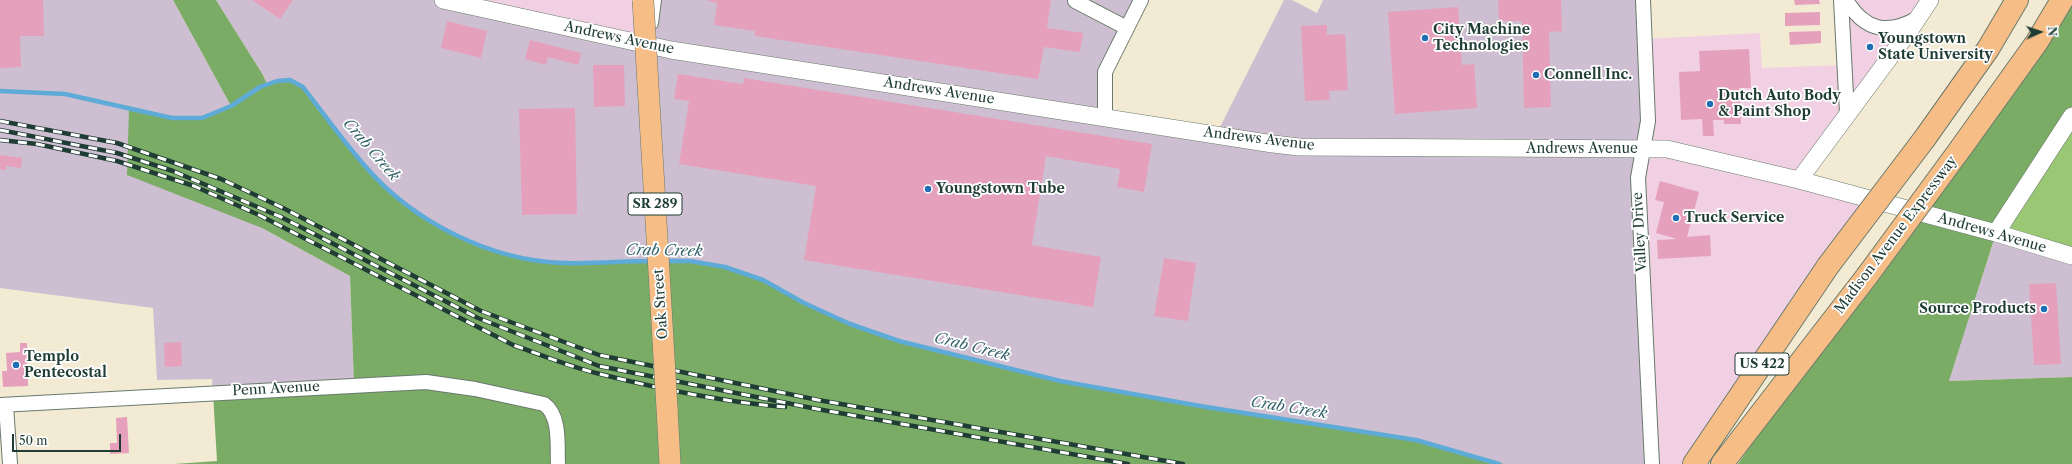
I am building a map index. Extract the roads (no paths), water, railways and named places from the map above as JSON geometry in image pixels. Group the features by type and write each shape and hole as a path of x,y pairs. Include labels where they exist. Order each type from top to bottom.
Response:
{"highway":[{"name":"US 422","path":"1695,463 1828,266 1925,138 1988,49 2017,0"},
{"name":"Madison Avenue Expressway","path":"1726,459 1867,276 1961,148 2036,42 2062,0"}],"main road":[{"name":"Oak Street","path":"643,0 670,464"}],"street":[{"name":"Andrews Avenue","path":"443,0 487,5 651,46 1299,146 1667,149 1799,180 1996,233 2072,256"},
{"path":"651,46 650,27 654,0"},
{"path":"1105,117 1105,72 1141,0"},
{"name":"Valley Drive","path":"1643,0 1648,121 1638,178 1652,464"},
{"path":"1841,0 1847,113"},
{"path":"1846,0 1858,17 1874,27 1895,28 1918,18"},
{"path":"1799,180 1930,0"},
{"path":"1075,1 1127,28"},
{"path":"1996,233 2072,116"},
{"name":"Penn Avenue","path":"3,405 412,382 475,389 536,401 548,407 555,420 558,464"},
{"path":"3,405 10,464"}],"waterway":[{"name":"Crab Creek","path":"0,91 65,94 172,118 202,118 231,106 260,87 277,81 290,80 303,87 349,147 384,186 430,221 455,235 509,255 536,261 564,263 653,261"},
{"name":"Crab Creek","path":"664,261 690,261 725,267 763,280 804,303 850,324 899,341 1060,381 1206,407 1416,440 1499,464"}],"railway":[{"path":"0,121 117,143 221,179 283,208 481,311 599,355 818,400 1183,464"},
{"path":"0,130 117,153 173,171 281,217 478,318 599,366 817,409 1128,464"},
{"path":"0,140 37,144 117,161 194,186 259,215 513,345 567,364 623,380 669,390 738,402 785,407"}],"place":[{"name":"City Machine Technologies","path":"1425,38"},
{"name":"Youngstown State University","path":"1870,47"},
{"name":"Connell Inc.","path":"1536,75"},
{"name":"Dutch Auto Body & Paint Shop","path":"1710,104"},
{"name":"Youngstown Tube","path":"928,189"},
{"name":"Truck Service","path":"1676,218"},
{"name":"Source Products","path":"2044,309"},
{"name":"Templo Pentecostal","path":"16,365"}]}
